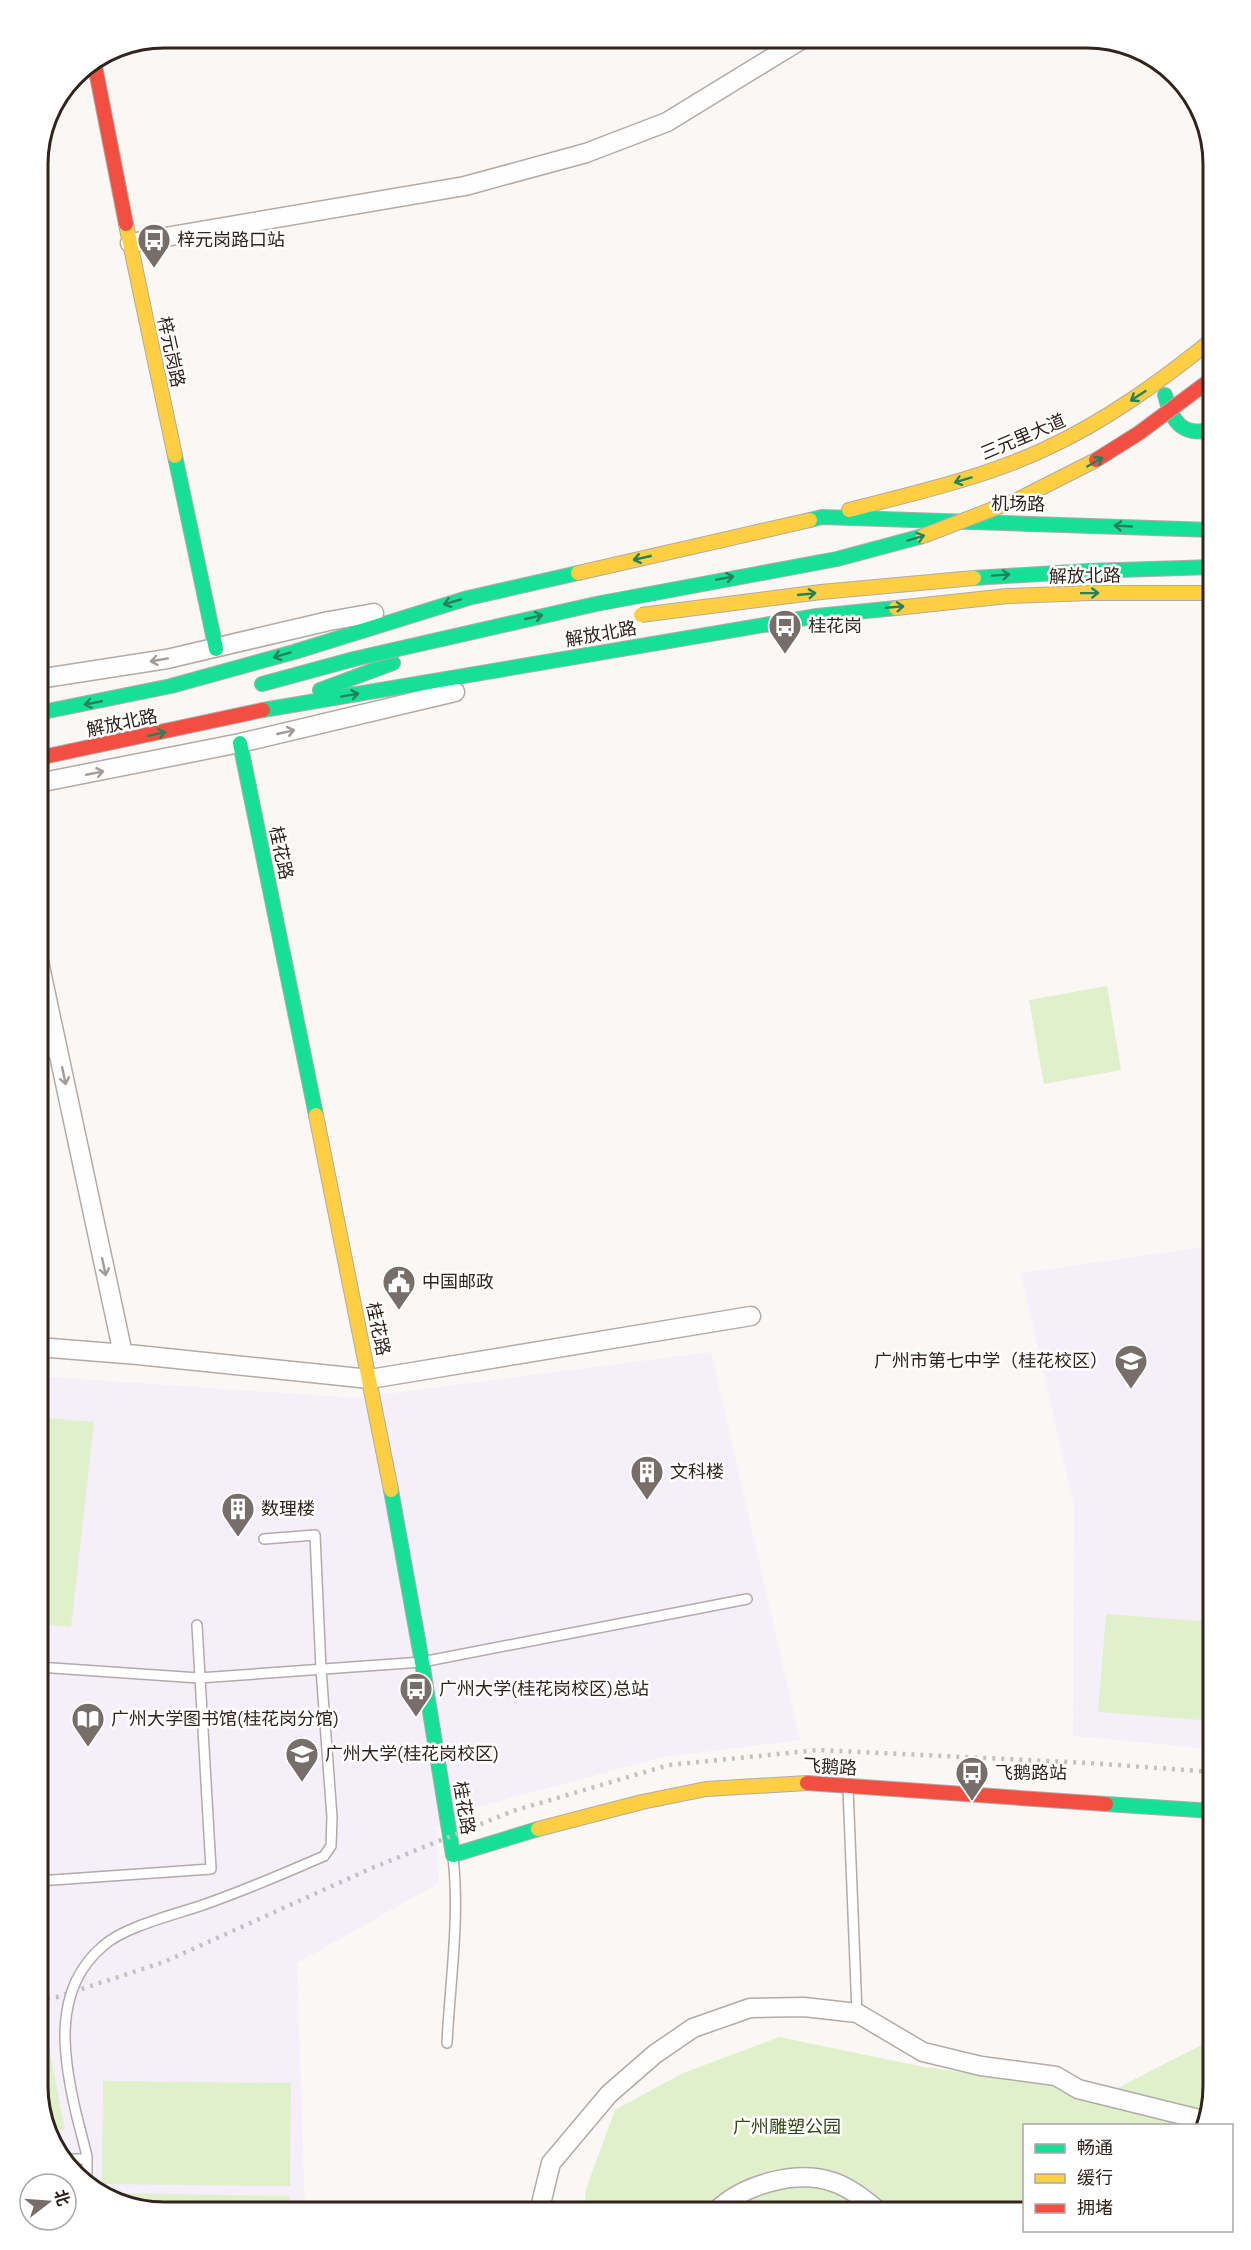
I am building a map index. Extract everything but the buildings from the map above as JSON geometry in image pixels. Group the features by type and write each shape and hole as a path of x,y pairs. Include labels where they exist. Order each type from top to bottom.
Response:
{"main road":[{"name":"梓元岗路","path":"96,70 216,649"},
{"name":"三元里大道","path":"822,517 966,479 1043,450 1080,432 1165,378 1203,348"},
{"path":"1186,362 1169,383 1165,396 1173,419 1188,432 1203,432"},
{"path":"246,688 354,659 549,614 830,559 938,531 1026,497 1096,461 1166,415 1203,386"},
{"path":"822,517 848,538 859,551 867,570 867,591 864,602 856,611"},
{"name":"机场路","path":"822,517 1203,530"},
{"name":"解放北路","path":"48,711 182,684 294,652 418,612 528,584 822,517"},
{"path":"1164,540 1169,534 1181,530"},
{"path":"1156,553 1155,566 1160,579 1176,593 1203,593"},
{"path":"627,617 769,598 947,579 1043,572 1203,567"},
{"name":"解放北路","path":"48,756 272,708 693,636 856,611 1008,596 1176,593"},
{"path":"272,708 382,666 439,650 671,602"},
{"path":"354,659 544,630"},
{"name":"桂花路","path":"240,743 370,1379 422,1662 453,1855"},
{"name":"飞鹅路","path":"453,1855 513,1836 636,1803 708,1789 781,1784 848,1786 1203,1809"}],"street":[{"path":"130,243 465,186 586,153 667,122 788,48"},
{"path":"48,678 87,673 216,649 364,614 418,612"},
{"path":"48,781 240,743 693,636"},
{"path":"48,1004 123,1354"},
{"path":"48,1048 57,1046"},
{"path":"48,1348 370,1379 750,1316"},
{"path":"541,2202 551,2163 609,2094 655,2054 693,2028 750,2008 804,2007 857,2013 922,2052 981,2066 1056,2076 1078,2089 1198,2119"},
{"path":"727,2202 758,2185 796,2176 832,2181 856,2193 867,2202"}],"lane":[{"path":"87,2173 87,2159 67,2072 66,2018 69,2001 82,1969 104,1945 133,1929 250,1889 324,1856 331,1846 332,1817 321,1669 315,1535 264,1539"},
{"path":"48,1667 199,1678 422,1662 747,1599"},
{"path":"48,1880 212,1869 197,1624"},
{"path":"848,1786 857,2013"},
{"path":"447,2043 457,1916 453,1855"},
{"path":"73,2158 87,2159"}],"shaded area":[{"name":"广州市第七中学（桂花校区）","path":"1203,1247 1203,1748 1073,1736 1074,1506 1021,1273"},
{"name":"广州大学(桂花岗校区)","path":"711,1352 800,1740 663,1757 470,1809 436,1827 439,1883 297,1963 305,2202 156,2202 126,2196 99,2183 77,2163 67,2151 54,2124 48,2086 48,1377 354,1398"}],"green space":[{"path":"1107,986 1121,1070 1044,1084 1029,1000"},
{"path":"48,1418 94,1422 71,1627 48,1625"},
{"path":"1106,1614 1203,1621 1203,1720 1098,1712"},
{"name":"广州雕塑公园","path":"779,2037 924,2067 1108,2093 1203,2044 1202,2102 1196,2124 1023,2124 1023,2202 585,2202 586,2189 615,2110 683,2073"},
{"path":"48,2042 65,2130 56,2130 50,2109"},
{"path":"103,2081 291,2083 290,2186 102,2184"},
{"path":"120,2193 289,2196 289,2202 156,2202"}],"railway":[{"path":"48,1998 164,1962 372,1868 513,1811 669,1765 818,1750 1089,1763 1203,1771"}],"traffic: fast":[{"path":"1165,395 1171,413 1180,425 1186,429 1203,431"},
{"path":"175,456 216,649"},
{"path":"810,520 822,517 1203,530"},
{"path":"354,659 596,604 837,559 923,536"},
{"path":"974,578 1203,567"},
{"path":"48,711 171,686 294,652 468,598 578,573"},
{"path":"263,710 817,616 896,608"},
{"path":"262,684 354,659"},
{"path":"320,690 393,663"},
{"path":"240,743 316,1115"},
{"path":"391,1490 453,1855 538,1829"},
{"path":"1106,1804 1203,1810"}],"traffic: slow":[{"path":"126,224 175,456"},
{"path":"849,510 973,477 1045,449 1090,426 1132,399 1203,347"},
{"path":"923,536 1019,499 1096,460"},
{"path":"578,573 810,520"},
{"path":"641,615 821,592 974,578"},
{"path":"896,608 1008,596 1203,593"},
{"path":"316,1115 391,1490"},
{"path":"538,1829 642,1802 706,1789 807,1783"}],"traffic: jam":[{"path":"96,70 126,224"},
{"path":"1096,460 1139,433 1203,385"},
{"path":"48,756 263,710"},
{"path":"807,1783 1106,1804"}],"place":[{"name":"梓元岗路口站","path":"154,269"},
{"name":"桂花岗","path":"785,655"},
{"name":"中国邮政","path":"399,1311"},
{"name":"广州市第七中学（桂花校区）","path":"1131,1390"},
{"name":"文科楼","path":"647,1501"},
{"name":"数理楼","path":"238,1538"},
{"name":"广州大学(桂花岗校区)总站","path":"416,1718"},
{"name":"广州大学图书馆(桂花岗分馆)","path":"88,1748"},
{"name":"广州大学(桂花岗校区)","path":"302,1783"},
{"name":"飞鹅路站","path":"972,1802"}]}
